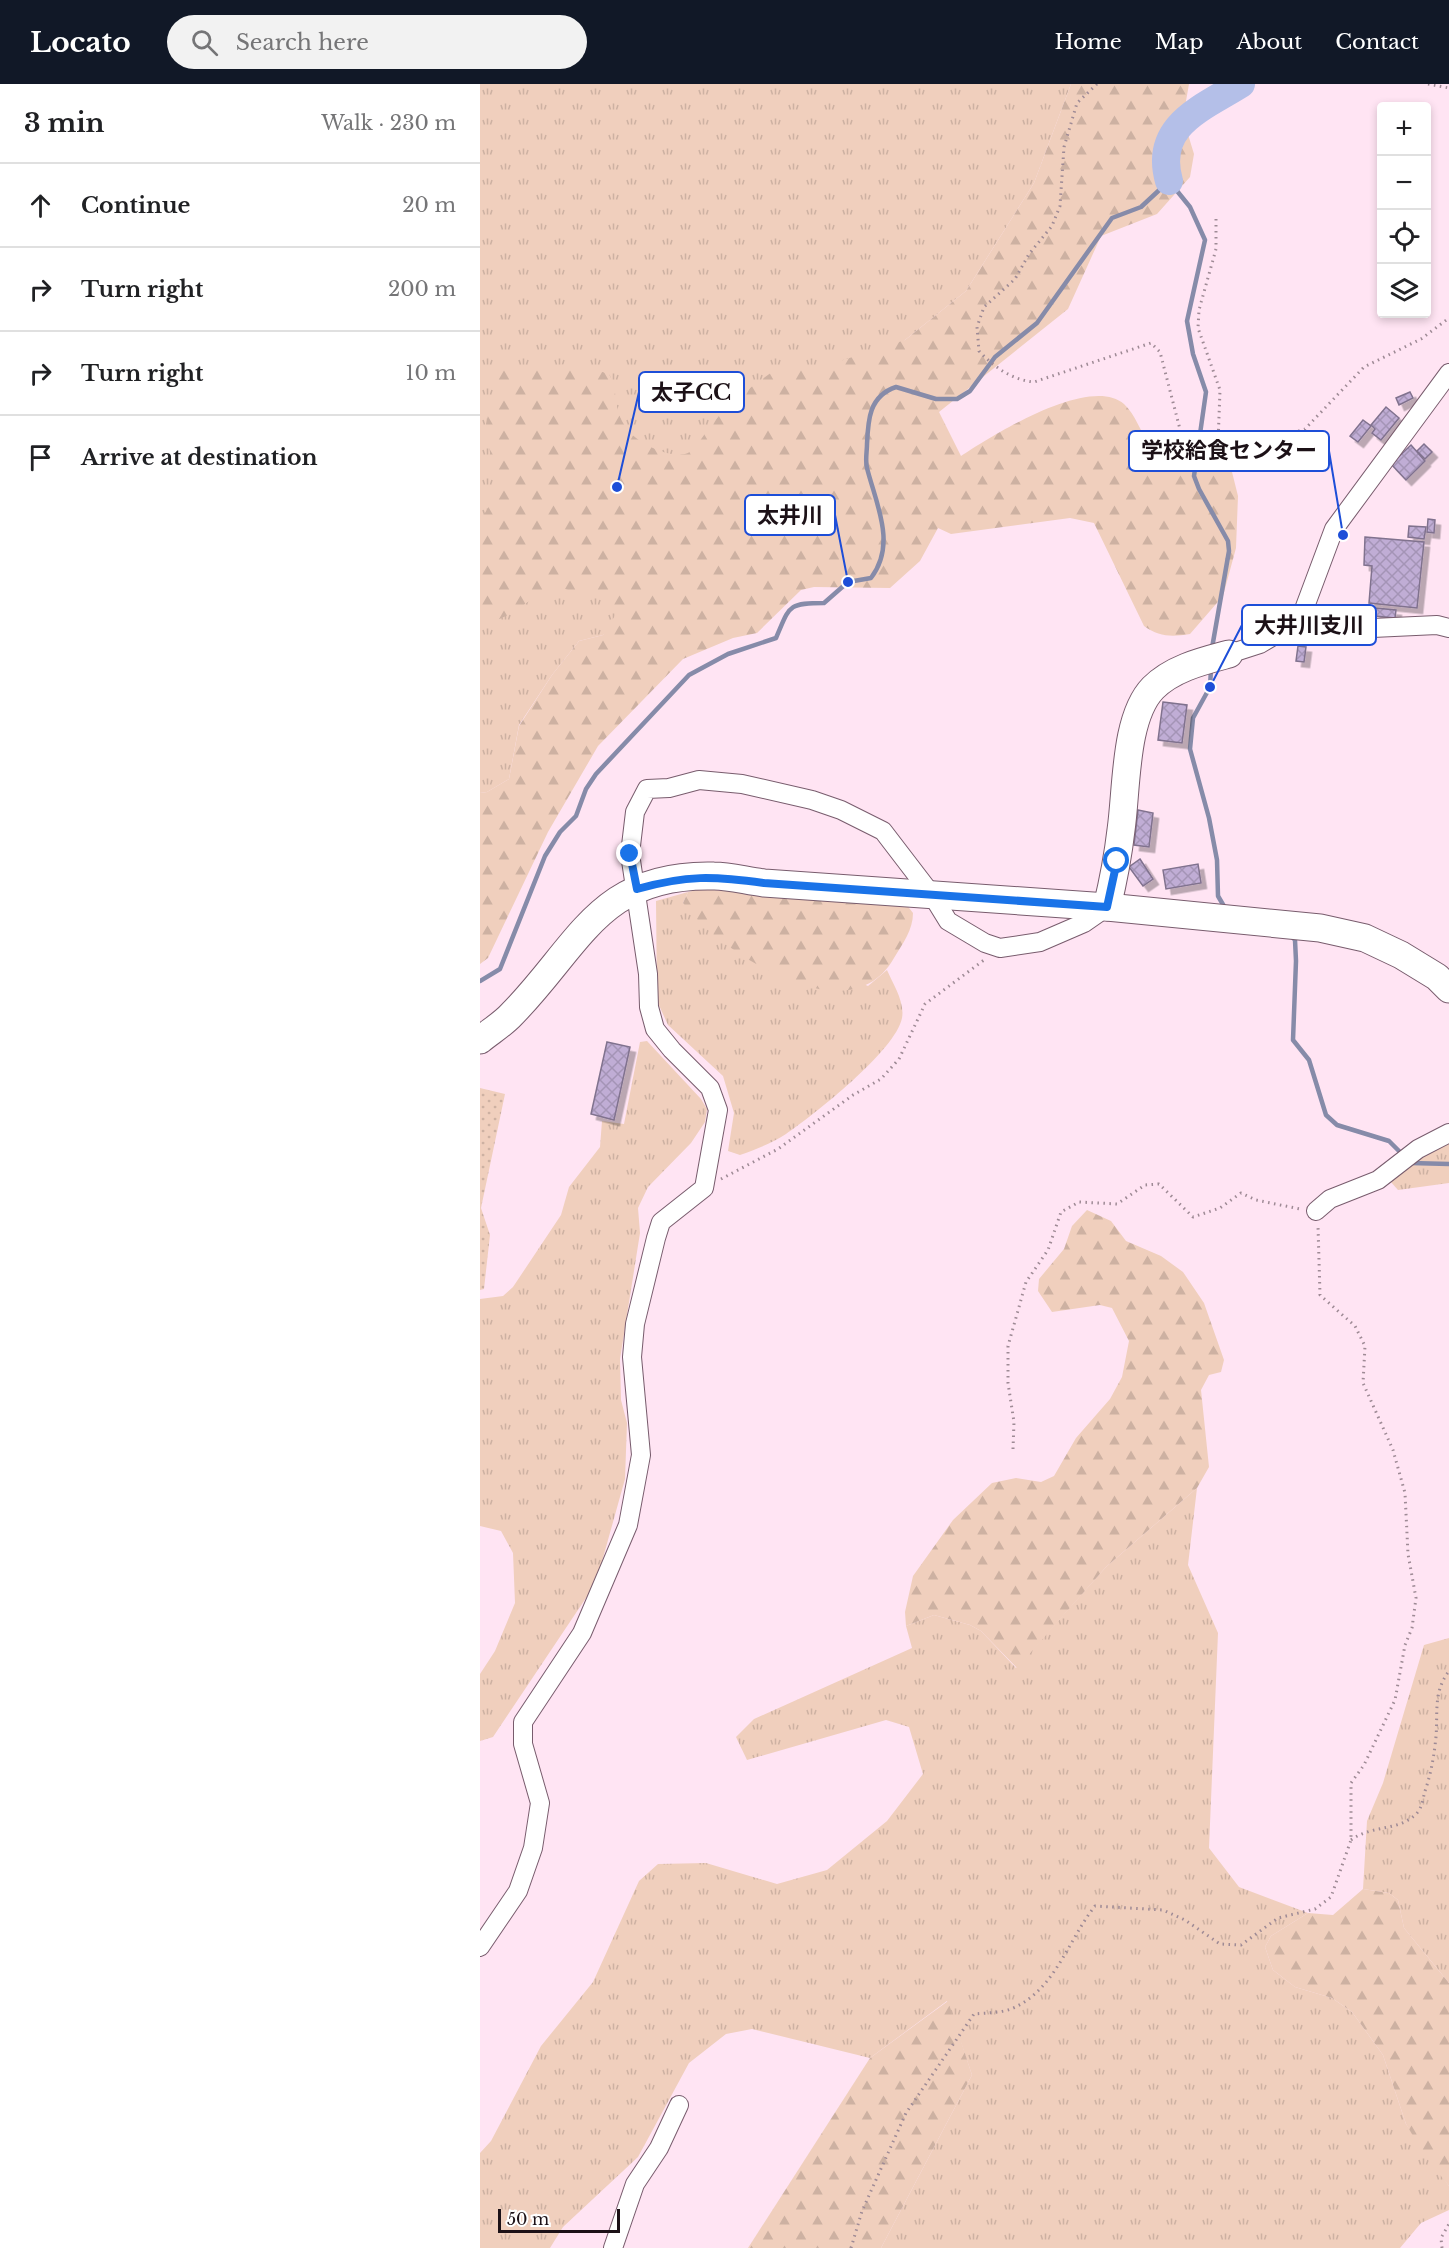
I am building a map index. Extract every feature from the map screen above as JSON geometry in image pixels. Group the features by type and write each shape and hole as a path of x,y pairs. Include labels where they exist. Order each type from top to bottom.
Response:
{"street":[{"path":"480,1947 518,1891 533,1848 540,1803 523,1744 523,1722 582,1633 628,1525 641,1455 632,1357 635,1324 661,1222 704,1188 718,1110 710,1088 672,1050 655,1029 649,1007 648,974 630,854 635,812 647,789 669,788 699,780 742,784 812,800 841,810 883,831 932,895 948,921 985,943 1000,948 1040,942 1084,923 1107,907 1122,828 1132,740 1145,697 1169,676 1216,657 1260,644 1300,620 1334,529 1449,373"},
{"path":"1300,620 1351,628 1437,625 1449,628"},
{"path":"480,1040 512,1015 594,917 617,899 637,889 675,878 714,876 764,883 1192,914 1320,928 1374,942 1437,977 1449,989"},
{"path":"1316,1212 1330,1199 1378,1180 1418,1149 1449,1133"},
{"path":"613,2248 624,2208 635,2184 658,2148 679,2105"}],"path":[{"path":"1097,84 1077,103 1064,147 1060,206 1052,226 1029,254 1014,279 984,307 977,327 980,351 997,368 1022,381 1034,382 1151,344 1160,352 1182,437 1194,441 1253,446 1305,429 1364,367 1421,339 1449,318"},
{"path":"1428,84 1449,88"},
{"path":"1216,219 1216,249 1199,310 1198,328 1220,390 1218,443"},
{"path":"704,1188 778,1149 853,1095 881,1079 899,1059 925,1004 1000,948"},
{"path":"851,2248 862,2211 906,2113 974,2014 1009,2010 1032,1997 1048,1981 1095,1906 1163,1910 1185,1920 1220,1944 1241,1945 1278,1918 1316,1909 1331,1897 1351,1840 1351,1784 1364,1765 1395,1700 1405,1645 1412,1628 1416,1598 1408,1554 1405,1493 1393,1450 1363,1383 1365,1346 1355,1326 1320,1295 1316,1212 1257,1200 1241,1193 1220,1208 1193,1217 1159,1184 1145,1185 1117,1204 1079,1202 1060,1212 1048,1250 1026,1282 1008,1346 1008,1383 1014,1422 1012,1449"},
{"path":"1351,1840 1363,1831 1401,1825 1419,1811 1431,1772 1436,1735 1435,1708 1441,1682 1449,1671"},
{"path":"1442,2248 1441,2238 1449,2224"}],"green space":[{"path":"480,84 1071,84 1034,183 966,291 905,340 603,635 579,641 552,675 519,725 509,779 487,792 480,793"},
{"path":"1071,84 1189,84 1183,118 1194,154 1190,177 1157,214 1101,236 1068,309 939,412 961,456 994,435 1041,411 1088,397 1108,397 1124,404 1150,447 1175,446 1203,432 1222,449 1232,472 1238,496 1236,548 1223,596 1190,634 1166,635 1150,630 1144,626 1094,523 1070,518 951,534 938,528 920,561 890,588 814,587 801,590 757,633 733,638 683,659 598,746 548,832 488,958 480,964 480,793 487,792 509,779 519,726 552,675 579,641 603,635 616,614 613,603 603,594 576,593 560,587 548,589 506,616 480,628 480,521 496,495 486,424 501,363 537,369 573,363 609,374 622,421 638,440 664,452 681,455 688,453 733,402 781,366 805,369 831,364 905,340 966,291 1034,183"},
{"path":"700,889 906,904 913,913 913,919 901,947 876,979 854,989 829,990 802,985 776,974 727,945 705,927 683,903 688,892"},
{"path":"688,892 683,903 868,986 887,970 902,1006 902,1018 896,1031 885,1047 852,1081 786,1134 740,1155 728,1151 734,1113 723,1076 668,1025 657,1001 656,901"},
{"path":"647,1041 701,1099 707,1109 705,1122 691,1143 648,1187 638,1208 640,1233 620,1359 621,1400 627,1423 625,1479 596,1583 493,1737 480,1741 480,1674 495,1651 515,1603 513,1553 501,1531 480,1526 480,1299 503,1296 513,1287 561,1215 569,1187 600,1147 602,1121 624,1124 640,1042"},
{"path":"480,1088 505,1094 481,1208 490,1235 484,1289 480,1290"},
{"path":"1449,1131 1449,1183 1398,1190 1390,1181"},
{"path":"1087,1210 1111,1221 1126,1241 1161,1256 1183,1272 1204,1303 1224,1360 1221,1372 1209,1375 1201,1390 1209,1467 1197,1488 1106,1567 1017,1668 981,1631 970,1625 934,1615 906,1626 905,1612 913,1576 953,1520 992,1483 1016,1478 1041,1482 1054,1476 1076,1438 1110,1399 1122,1377 1129,1341 1112,1308 1100,1305 1052,1312 1038,1291 1039,1279 1064,1249 1072,1226"},
{"path":"1197,1488 1188,1565 1218,1633 1209,1848 1239,1887 1308,1913 1271,1936 1265,1947 1273,1970 1295,1987 1332,1998 1352,2012 1383,2055 1406,2124 1449,2186 1449,2210 1421,2223 1400,2248 881,2248 972,2075 947,2001 870,2058 752,2029 726,2034 689,2063 638,2157 563,2227 550,2248 480,2248 480,2153 491,2141 541,2046 593,1982 639,1881 658,1864 706,1863 777,1884 827,1870 887,1821 923,1774 909,1727 886,1720 747,1760 736,1737 754,1719 912,1648 906,1626 934,1615 970,1625 981,1631 1016,1668 1106,1567"},
{"path":"1449,1638 1449,1983 1404,1928 1398,1900 1389,1893 1363,1889 1367,1821 1383,1783 1424,1645"},
{"path":"1363,1889 1389,1893 1398,1900 1404,1928 1449,1983 1449,2186 1425,2156 1406,2124 1383,2055 1352,2012 1332,1998 1295,1987 1273,1970 1265,1947 1271,1936 1308,1913 1333,1915"},
{"path":"948,2001 972,2075 881,2248 748,2248 870,2058"}],"building":[{"path":"1410,392 1413,398 1399,405 1396,398"},
{"path":"1386,407 1399,418 1381,440 1372,433 1375,429 1371,425"},
{"path":"1363,420 1371,426 1358,442 1350,436"},
{"path":"1424,444 1432,452 1425,459 1417,451"},
{"path":"1411,445 1425,461 1406,480 1391,464"},
{"path":"1428,519 1435,520 1434,533 1427,532"},
{"path":"1409,526 1426,527 1424,539 1408,537"},
{"path":"1365,537 1424,542 1417,608 1369,603 1372,566 1364,565"},
{"path":"1375,608 1396,610 1395,618 1375,616"},
{"path":"1298,646 1306,647 1304,662 1296,661"},
{"path":"1163,702 1187,705 1182,743 1158,740"},
{"path":"1138,810 1153,813 1149,847 1134,845"},
{"path":"1140,859 1153,879 1143,886 1129,867"},
{"path":"1198,864 1201,883 1166,889 1163,870"},
{"path":"607,1042 630,1047 614,1120 591,1114"}],"waterway":[{"path":"1169,181 1166,162 1168,146 1175,132 1197,110 1241,84"},
{"path":"480,981 500,969 545,856 560,832 576,816 586,789 596,774 689,675 728,654 776,638 791,608 803,604 824,603 848,582 871,578 879,565 884,538 866,456 869,418 880,396 896,387 936,399 957,399 970,391 995,357 1037,323 1112,218 1141,207 1169,181 1190,207 1205,240 1187,321 1193,354 1206,392 1194,476 1228,541 1229,551 1212,648"},
{"path":"1211,669 1210,687 1193,718 1190,749 1209,818 1217,860 1218,896 1225,908"},
{"path":"1290,935 1295,940 1296,961 1293,1040 1309,1060 1326,1115 1337,1125 1389,1141 1403,1155"},
{"path":"1411,1163 1449,1164"}],"place":[{"name":"太子CC","path":"617,487"},
{"name":"学校給食センター","path":"1343,535"},
{"name":"太井川","path":"848,582"},
{"name":"大井川支川","path":"1210,687"}],"route":[{"path":"630,854 637,889 675,878 714,876 764,883 1107,907 1117,861"}]}
